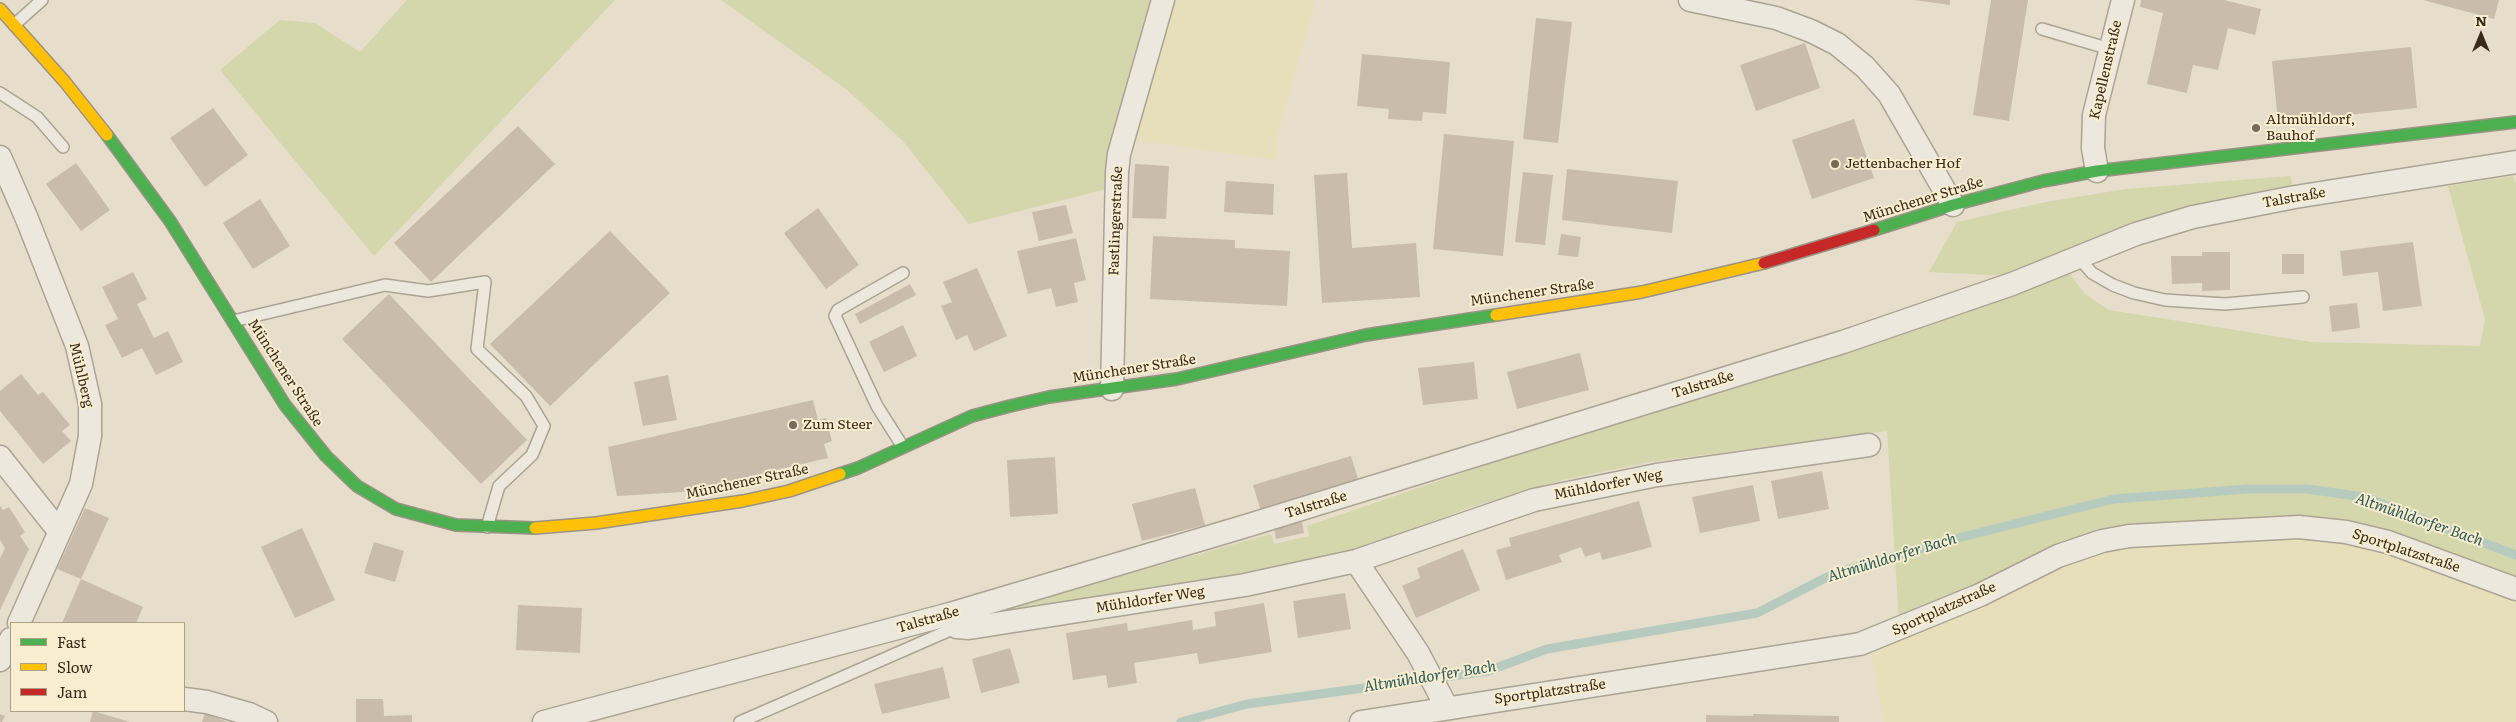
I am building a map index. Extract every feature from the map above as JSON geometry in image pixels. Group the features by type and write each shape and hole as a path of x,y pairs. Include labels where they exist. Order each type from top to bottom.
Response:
{"street":[{"name":"Fastlingerstraße","path":"1112,389 1119,154 1163,0"},
{"path":"1690,0 1776,18 1811,31 1837,44 1865,67 1889,94 1953,205"},
{"name":"Kapellenstraße","path":"2097,171 2093,148 2094,115 2123,0"},
{"name":"Münchener Straße","path":"0,9 65,82 124,156 170,221 284,404 310,438 340,472 357,486 396,509 426,519 456,525 487,527 535,528 596,523 743,501 825,481 972,416 1049,397 1177,379 1366,335 1642,292 1802,253 1953,205 2043,181 2097,171 2516,122"},
{"name":"Mühlberg","path":"0,157 27,219 77,346 90,404 90,436 81,484 19,622"},
{"name":"Talstraße","path":"544,722 954,620 1246,526 1842,342 2012,284 2136,234 2193,217 2296,197 2516,162"},
{"name":"Mühldorfer Weg","path":"954,620 982,627 1235,586 1356,561 1534,500 1657,475 1869,445"},
{"path":"0,457 59,531"},
{"name":"Sportplatzstraße","path":"1361,722 1444,702 1860,644 1980,595 2058,556 2102,541 2129,536 2299,528 2346,532 2388,542 2516,590"},
{"path":"1356,561 1418,653 1444,702"},
{"path":"0,660 10,641"},
{"path":"185,699 207,702 249,714 266,722"}],"lane":[{"path":"14,25 42,0"},
{"path":"2042,29 2110,49"},
{"path":"0,93 37,117 63,146"},
{"path":"2079,258 2092,273 2113,285 2165,300 2225,304 2303,297"},
{"path":"903,273 838,310 835,316 877,406 903,447"},
{"path":"233,321 385,285 428,291 485,282 477,349 526,396 544,426 532,455 499,486 487,527"},
{"path":"740,722 954,620"}],"shaded area":[{"path":"1174,0 1316,0 1277,137 1277,160 1132,140"},
{"path":"2291,537 2340,542 2396,555 2516,599 2516,722 1884,722 1872,657 1877,649 1922,632 2053,567 2095,553 2142,544"}],"green space":[{"path":"407,0 615,0 374,256 220,70 280,20 315,23 360,52"},
{"path":"721,0 1154,0 1106,189 969,224 903,141 846,89"},
{"path":"2290,176 2292,183 2283,192 2208,206 2112,231 2011,276 1929,272 1957,222 2046,202 2126,189"},
{"path":"2513,176 2516,183 2516,580 2393,535 2188,522 1899,622 1887,431 1649,462 1563,480 1468,508 1360,548 1281,568 1034,609 988,613 1271,534 1274,544 1309,536 1307,526 1538,447 1912,332 2070,274 2085,294 2109,310 2311,342 2480,346 2485,319 2448,186"}],"building":[{"path":"1914,0 1950,0 1950,5"},
{"path":"1991,0 2028,0 2009,121 1973,115"},
{"path":"2141,0 2224,0 2261,9 2255,35 2228,28 2218,70 2193,65 2187,93 2147,84 2163,13 2140,7"},
{"path":"2423,0 2499,0 2494,19"},
{"path":"1536,18 1572,22 1558,143 1523,139"},
{"path":"1805,43 1820,88 1756,111 1740,65"},
{"path":"2411,47 2417,108 2278,122 2272,61"},
{"path":"1362,54 1450,62 1446,114 1423,112 1422,121 1388,119 1389,109 1357,106"},
{"path":"213,108 248,155 205,187 170,138"},
{"path":"1854,119 1874,178 1812,199 1792,140"},
{"path":"518,126 555,164 431,282 394,243"},
{"path":"1444,134 1514,141 1503,256 1433,249"},
{"path":"76,163 110,210 81,231 46,184"},
{"path":"1135,164 1169,166 1166,219 1132,218"},
{"path":"1567,169 1678,181 1672,233 1562,220"},
{"path":"1523,172 1553,175 1545,245 1515,242"},
{"path":"1347,173 1352,248 1416,243 1420,297 1322,303 1314,175"},
{"path":"1226,181 1274,184 1273,215 1224,212"},
{"path":"260,199 290,246 253,269 223,223"},
{"path":"1066,205 1073,233 1039,241 1032,212"},
{"path":"818,208 859,265 826,289 784,233"},
{"path":"610,231 670,293 550,406 490,344"},
{"path":"1561,234 1581,237 1578,257 1558,255"},
{"path":"1153,236 1235,240 1235,248 1290,251 1287,306 1150,299"},
{"path":"1076,238 1086,280 1074,283 1078,302 1056,307 1051,288 1028,294 1017,251"},
{"path":"2413,242 2422,306 2383,311 2378,272 2343,276 2340,251"},
{"path":"2202,252 2230,252 2230,290 2202,291 2202,283 2172,284 2171,256 2202,256"},
{"path":"2282,254 2304,254 2304,274 2282,274"},
{"path":"977,268 1007,336 974,351 967,335 956,340 941,306 952,302 943,282"},
{"path":"133,272 147,299 137,304 154,338 168,331 183,362 156,375 142,348 122,358 105,325 118,319 102,287"},
{"path":"910,284 916,295 860,324 855,314"},
{"path":"389,294 527,440 481,484 342,339"},
{"path":"2357,303 2360,328 2332,332 2329,306"},
{"path":"903,325 917,356 884,372 869,342"},
{"path":"1580,353 1589,390 1517,409 1507,372"},
{"path":"1474,362 1478,399 1423,405 1418,368"},
{"path":"21,374 38,395 43,392 70,425 62,431 71,441 43,464 0,411 0,391"},
{"path":"668,375 677,420 643,426 634,382"},
{"path":"813,400 818,420 826,418 832,441 824,444 828,458 683,492 617,496 608,447"},
{"path":"1351,456 1359,482 1261,511 1253,485"},
{"path":"1055,457 1058,514 1010,517 1007,460"},
{"path":"1822,471 1829,509 1778,519 1771,481"},
{"path":"1753,485 1760,521 1700,533 1692,497"},
{"path":"1195,488 1205,525 1142,541 1132,504"},
{"path":"1639,501 1652,547 1602,560 1600,552 1585,557 1581,547 1559,555 1562,562 1506,580 1496,550 1511,546 1509,538"},
{"path":"0,506 3,510 9,507 25,532 20,536 29,549 0,610 0,558 5,548 0,540"},
{"path":"85,508 109,518 81,579 57,569"},
{"path":"1302,522 1304,533 1276,539 1274,527"},
{"path":"302,528 335,600 295,618 261,547"},
{"path":"374,542 404,551 395,582 364,573"},
{"path":"1463,549 1480,590 1416,618 1402,586 1420,578 1417,568"},
{"path":"81,579 143,607 136,622 62,622"},
{"path":"1345,593 1351,629 1298,638 1293,601"},
{"path":"1264,603 1272,652 1199,664 1197,653 1134,663 1137,683 1108,688 1106,675 1073,680 1066,633 1127,623 1128,631 1192,620 1193,630 1216,626 1214,612"},
{"path":"518,605 582,608 580,653 516,650"},
{"path":"1010,648 1020,683 981,693 972,659"},
{"path":"943,667 950,698 882,714 874,684"},
{"path":"356,699 383,699 384,716 412,715 412,722 356,722"},
{"path":"93,712 96,712 130,722 90,722"},
{"path":"205,713 227,722 202,722"},
{"path":"0,714 5,716 2,722 0,722"},
{"path":"1753,714 1839,716 1839,722 1706,722 1706,715 1753,716"}],"waterway":[{"name":"Altmühldorfer Bach","path":"1181,722 1247,704 1488,671 1547,649 1757,613 1835,573 1962,537 2114,499 2248,489 2307,489 2364,497 2516,555"}],"traffic: fast":[{"path":"1874,230 1953,205 2043,181 2097,171 2516,122"},
{"path":"107,135 170,221 285,405 326,456 357,486 396,509 456,525 535,528"},
{"path":"840,474 858,468 972,416 1010,406 1049,397 1177,379 1366,335 1496,315"}],"traffic: slow":[{"path":"0,9 65,82 107,135"},
{"path":"1496,315 1642,292 1764,263"},
{"path":"535,528 596,523 743,501 789,491 840,474"}],"traffic: jam":[{"path":"1764,263 1874,230"}],"place":[{"name":"Altmühldorf, Bauhof","path":"2256,128"},
{"name":"Jettenbacher Hof","path":"1835,164"},
{"name":"Zum Steer","path":"793,425"}]}
